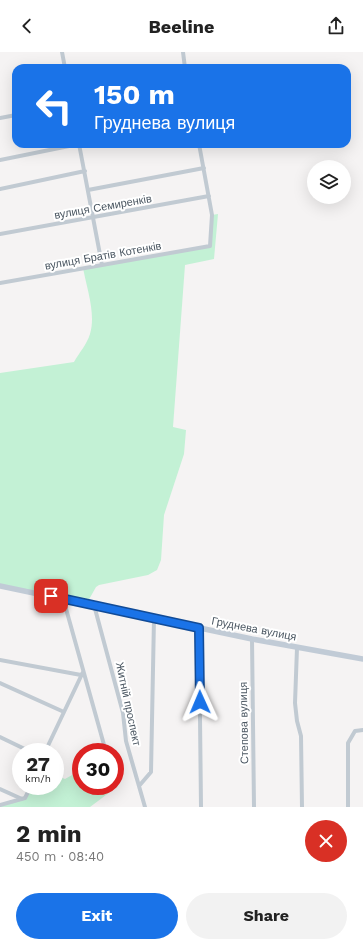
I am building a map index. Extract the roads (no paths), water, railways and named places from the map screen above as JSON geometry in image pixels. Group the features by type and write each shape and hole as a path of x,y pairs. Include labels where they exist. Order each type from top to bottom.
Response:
{"street":[{"path":"62,52 64,64"},
{"path":"183,52 184,64"},
{"path":"0,118 12,116"},
{"path":"0,160 59,148"},
{"path":"80,148 102,265"},
{"path":"200,148 209,196"},
{"path":"88,190 204,168"},
{"path":"0,188 85,171"},
{"name":"вулиця Семиренків","path":"0,234 209,196"},
{"name":"вулиця Братів Котенків","path":"0,283 210,246 212,214 209,196"},
{"name":"Груднева вулиця","path":"0,586 94,604 252,639 363,660"},
{"path":"63,598 82,673 103,743"},
{"name":"Житній проспект","path":"94,604 123,713 126,741 145,807"},
{"path":"139,786 151,772 154,618"},
{"path":"199,628 201,807"},
{"name":"Степова вулиця","path":"252,639 254,807"},
{"path":"297,648 295,703 297,721 301,736 302,807"},
{"path":"0,660 82,673"},
{"path":"49,743 82,673"},
{"path":"0,683 64,712"},
{"path":"348,807 348,743 355,731 363,730"},
{"path":"0,737 12,743"},
{"path":"0,789 22,799"},
{"path":"0,806 22,799 27,795"}]}
